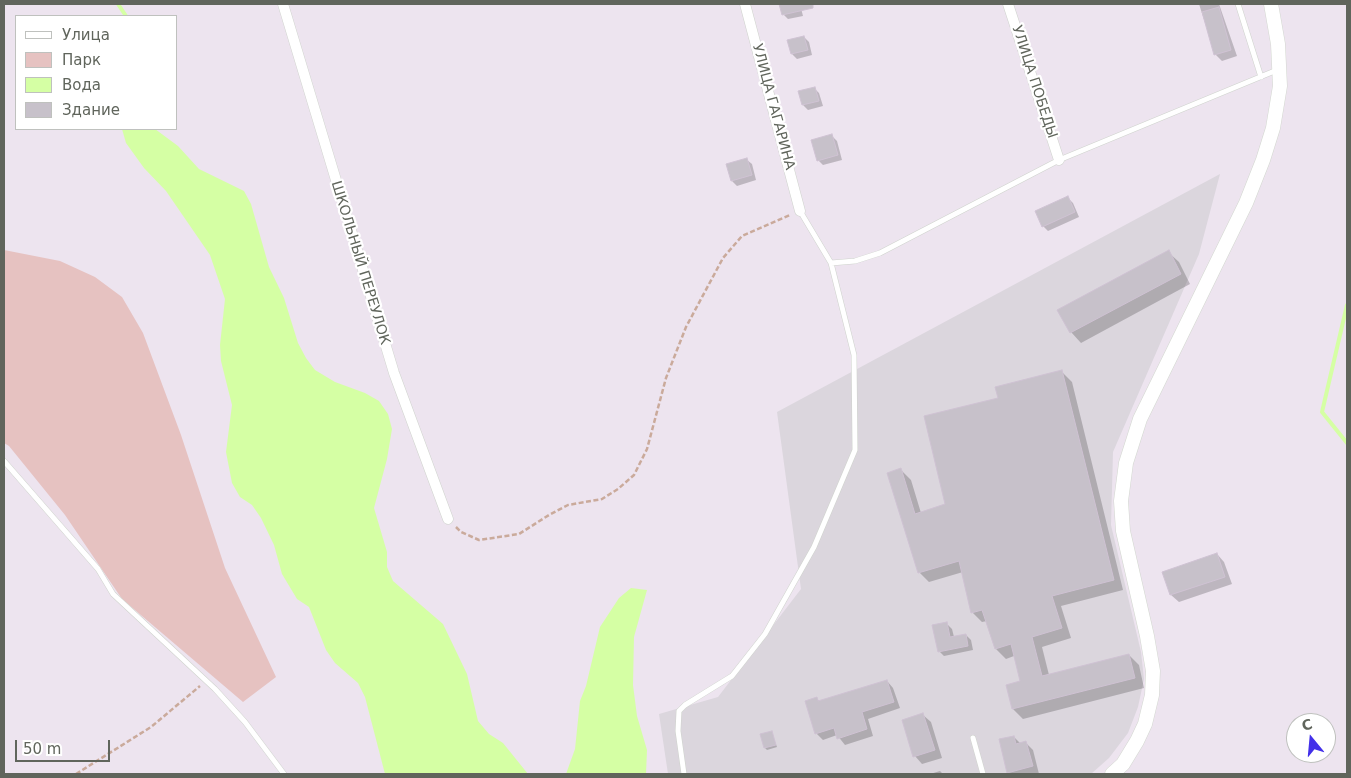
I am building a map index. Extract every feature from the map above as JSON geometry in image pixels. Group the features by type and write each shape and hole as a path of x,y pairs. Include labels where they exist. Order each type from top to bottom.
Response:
{"street":[{"name":"ШКОЛЬНЫЙ ПЕРЕУЛОК","path":"282,4 394,373 448,519"},
{"name":"УЛИЦА ГАГАРИНА","path":"745,4 800,211"},
{"name":"УЛИЦА ПОБЕДЫ","path":"1008,4 1059,160"},
{"path":"1112,774 1123,764 1137,741 1152,695 1152,671 1147,636 1123,531 1121,501 1126,463 1140,419 1246,203 1263,160 1278,107 1280,69 1271,4"}],"lane":[{"path":"1238,4 1261,77"},
{"path":"831,263 855,261 880,253 1059,160 1280,69"},
{"path":"684,774 678,731 680,711 685,705 732,676 765,634 814,547 855,450 854,355 831,263 800,211"},
{"path":"4,461 98,569 114,594 208,683 245,722 284,774"},
{"path":"973,738 984,774"}],"path":[{"path":"448,519 461,532 479,540 498,539 519,534 568,505 602,499 618,489 634,475 647,449 666,378 686,327 723,258 742,236 800,211"},
{"path":"76,774 124,745 150,727 200,686 208,683"}],"shaded area":[{"path":"1220,174 1199,254 1113,452 1111,525 1141,652 1144,679 1138,707 1128,733 1109,758 1091,774 668,774 659,714 718,697 801,589 777,412"}],"green space":[{"path":"4,250 60,261 95,277 122,297 143,333 181,435 225,568 276,677 243,702 122,599 65,515 9,446 4,443"}],"water":[{"path":"122,130 156,130 178,146 199,169 244,191 251,204 269,267 284,298 298,343 306,358 315,370 335,382 365,393 379,401 388,414 392,429 387,459 374,508 387,552 387,567 393,581 443,624 467,674 478,721 489,734 503,743 528,774 385,774 365,697 358,683 335,663 326,650 309,607 297,599 282,574 274,545 261,518 252,505 240,497 232,483 226,452 232,405 221,361 220,345 225,299 210,255 166,191 144,168 126,143"},
{"path":"631,588 647,590 634,637 633,685 637,716 647,750 646,774 566,774 575,749 580,701 586,686 600,627 619,598"}],"building":[{"path":"779,4 813,4 813,8 782,15"},
{"path":"1219,7 1231,50 1214,55 1202,12"},
{"path":"804,36 808,50 791,54 787,40"},
{"path":"815,87 819,101 802,105 798,91"},
{"path":"832,134 838,155 817,161 811,140"},
{"path":"747,158 752,175 731,181 726,164"},
{"path":"1068,196 1075,212 1042,227 1035,211"},
{"path":"1169,250 1181,274 1070,333 1057,310"},
{"path":"1062,370 1114,580 1052,596 1062,628 1032,637 1042,676 1129,654 1135,678 1012,709 1006,685 1020,681 1011,644 995,649 982,610 971,613 959,561 918,573 887,473 901,468 915,514 945,504 924,416 998,398 995,387"},
{"path":"1217,553 1225,577 1170,595 1162,572"},
{"path":"947,622 950,637 966,634 968,646 938,652 932,625"},
{"path":"887,680 894,702 862,712 867,729 837,739 834,728 815,734 805,701 817,697 818,701"},
{"path":"923,713 935,750 913,757 902,720"},
{"path":"772,731 776,745 764,748 760,734"},
{"path":"1014,736 1016,744 1026,741 1033,766 1007,773 999,739"}],"waterway":[{"path":"118,4 125,15"},
{"path":"1347,305 1322,412 1347,443"}]}
